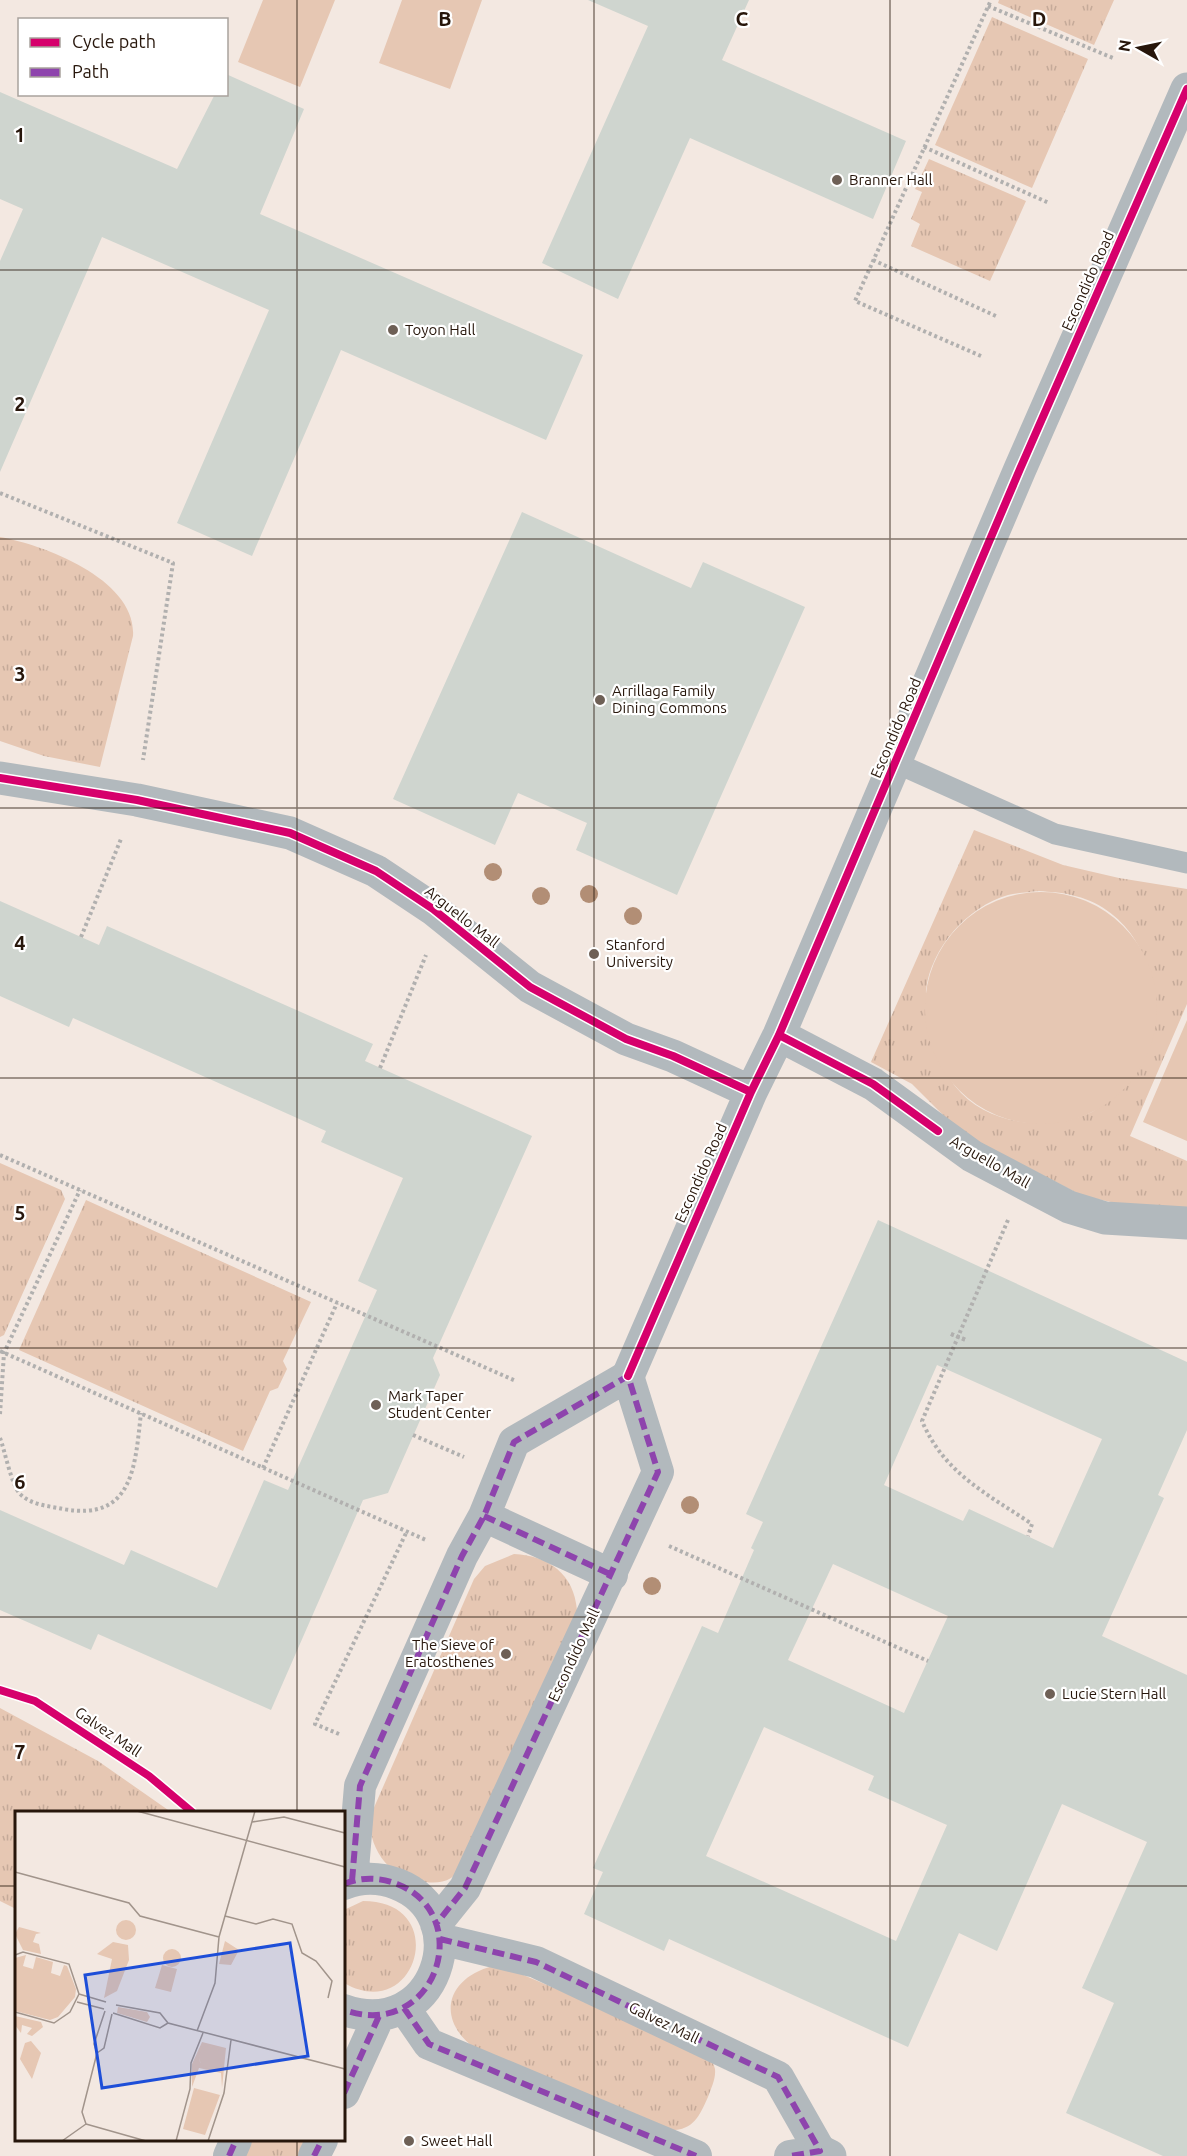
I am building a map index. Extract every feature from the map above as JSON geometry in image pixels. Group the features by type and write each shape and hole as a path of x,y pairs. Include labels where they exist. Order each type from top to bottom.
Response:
{"street":[{"name":"Escondido Road","path":"628,1376 751,1092 779,1035 1020,469 1187,89"},
{"name":"Arguello Mall","path":"0,778 137,800 290,833 376,871 433,909 440,918 530,987 626,1039 674,1056 751,1092"},
{"name":"Arguello Mall","path":"779,1035 873,1084 972,1156 1069,1207 1105,1218 1187,1223"},
{"path":"345,2010 359,2015 392,2012 420,1996 433,1978 440,1957 438,1931 428,1908 402,1886 386,1880 369,1878 348,1882 360,1786 375,1751 462,1556 484,1516 514,1442 628,1376"},
{"name":"Escondido Mall","path":"438,1931 465,1888 658,1472 628,1376"},
{"path":"484,1516 612,1575"},
{"name":"Galvez Mall","path":"438,1931 536,1962 777,2077 813,2154"},
{"path":"345,2091 392,2012"},
{"path":"392,2012 429,2044 696,2156"},
{"path":"229,2156 235,2141"},
{"path":"314,2156 321,2141"}],"lane":[{"path":"896,763 1055,834 1187,863"}],"path":[{"path":"981,356 855,301 991,0"},
{"path":"988,6 1113,58"},
{"path":"924,147 1049,203"},
{"path":"873,260 998,317"},
{"path":"0,493 173,562 137,800 81,937"},
{"path":"380,1068 440,918"},
{"path":"0,1155 516,1381"},
{"path":"1024,1183 922,1421 932,1443 947,1464 1032,1524 1028,1536"},
{"path":"0,1414 2,1352 80,1190"},
{"path":"263,1468 337,1303"},
{"path":"951,1334 966,1340 959,1338 951,1334"},
{"path":"2,1352 462,1556"},
{"path":"0,1438 18,1492 28,1500 76,1511 92,1510 107,1507 118,1499 129,1482 136,1461 141,1413"},
{"path":"413,1435 501,1473"},
{"path":"632,1530 928,1661"},
{"path":"375,1751 315,1724 407,1531"}],"green space":[{"path":"263,0 335,0 300,87 238,62"},
{"path":"402,0 482,0 450,89 379,63"},
{"path":"999,0 1114,0 1094,45 998,3"},
{"path":"992,17 1088,59 1032,188 935,145"},
{"path":"929,159 1026,201 990,281 911,246 920,224 911,219 922,192 915,189"},
{"path":"0,537 40,548 85,568 105,582 120,598 130,616 133,636 100,767 44,756 0,741"},
{"path":"974,830 1063,865 1119,878 1187,889 1187,1004 1130,1136 1187,1161 1187,1210 1125,1205 1083,1196 961,1133 912,1084 871,1062","holes":["1039,891 1067,894 1094,903 1114,916 1130,933 1142,952 1150,974 1154,998 1154,1022 1150,1045 1142,1063 1126,1083 1100,1107 1075,1118 1038,1123 1019,1122 983,1110 955,1086 947,1070 940,1038 927,1002 926,990 935,959 943,945 965,919 993,901 1008,895"]},
{"path":"1041,892 1064,894 1096,906 1115,918 1131,934 1152,974 1157,1008 1155,1031 1143,1063 1131,1082 1115,1098 1075,1119 1041,1124 1018,1122 986,1110 967,1098 951,1082 930,1042 925,1008 927,985 939,953 951,934 967,918 1007,897"},
{"path":"1187,1020 1187,1141 1143,1122"},
{"path":"0,1163 61,1190 65,1199 4,1335 0,1337"},
{"path":"86,1200 311,1302 283,1361 287,1369 278,1388 270,1391 243,1451 19,1350"},
{"path":"514,1554 538,1559 558,1569 571,1586 577,1610 468,1861 445,1881 413,1880 392,1869 378,1853 369,1819 474,1579 485,1566"},
{"path":"0,1708 98,1761 170,1811 15,1811 15,1908 0,1901"},
{"path":"363,1901 391,1906 408,1920 415,1938 414,1958 406,1976 390,1988 369,1992 345,1983 345,1910"},
{"path":"493,1966 509,1969 702,2050 712,2061 715,2073 708,2097 698,2116 684,2128 669,2130 476,2049 463,2038 455,2025 451,2013 451,2001 456,1990 465,1980"},
{"path":"249,2141 306,2141 298,2156 242,2156"}],"building":[{"name":"Branner Hall","path":"588,0 749,0 722,60 906,141 873,219 690,138 618,299 542,263 648,26"},
{"name":"Toyon Hall","path":"228,75 304,109 260,214 583,355 546,440 341,350 252,556 177,523 269,310 102,237 0,472 0,261 23,209 0,199 0,92 177,169 214,96 228,96"},
{"name":"Arrillaga Family Dining Commons","path":"522,512 691,588 703,562 805,607 677,895 576,850 587,823 518,793 495,845 393,799"},
{"path":"0,901 99,945 107,926 373,1044 365,1061 532,1136 433,1358 440,1375 388,1493 363,1500 271,1710 98,1634 91,1650 0,1610 0,1510 124,1565 131,1550 217,1588 264,1480 288,1490 377,1290 358,1281 403,1178 321,1142 326,1131 73,1018 69,1027 0,996"},
{"name":"Lucie Stern Hall","path":"878,1220 1187,1362 1187,1430 1158,1495 1164,1498 1102,1636 1187,1675 1187,2156 1163,2156 1066,2113 1114,2003 1082,1988 1147,1842 1062,1804 997,1951 959,1933 908,2047 669,1939 664,1951 584,1914 603,1872 593,1868 702,1626 718,1633 754,1550 751,1548 763,1522 746,1514","holes":["937,1365 1102,1439 1053,1548 969,1509 963,1521 884,1485","833,1564 948,1616 904,1713 788,1660","764,1727 874,1776 868,1790 947,1825 896,1941 706,1856"]}],"marked path":[{"path":"352,1881 360,1786 462,1556 484,1516 514,1442 628,1376 658,1472 465,1888 436,1924"},
{"path":"484,1516 612,1575"},
{"path":"345,1884 363,1879 377,1879 397,1884 421,1900 435,1921 440,1946 435,1971 422,1992 402,2008 376,2015 345,2010"},
{"path":"440,1939 536,1962 778,2077 820,2151 790,2156"},
{"path":"404,2008 429,2044 696,2156"},
{"path":"345,2091 379,2016"},
{"path":"229,2156 236,2141"},
{"path":"314,2156 322,2141"}],"cycle path":[{"path":"628,1376 751,1092 779,1035 1020,469 1187,89"},
{"path":"0,778 137,800 290,833 376,871 433,909 530,987 626,1039 673,1056 751,1092"},
{"path":"779,1035 873,1084 938,1131"},
{"path":"0,1690 35,1701 149,1776 191,1811"}],"place":[{"name":"Branner Hall","path":"837,180"},
{"name":"Toyon Hall","path":"393,330"},
{"name":"Arrillaga Family Dining Commons","path":"600,700"},
{"name":"Stanford University","path":"594,954"},
{"name":"Mark Taper Student Center","path":"376,1405"},
{"name":"The Sieve of Eratosthenes","path":"506,1654"},
{"name":"Lucie Stern Hall","path":"1050,1694"},
{"name":"Sweet Hall","path":"409,2141"}]}
